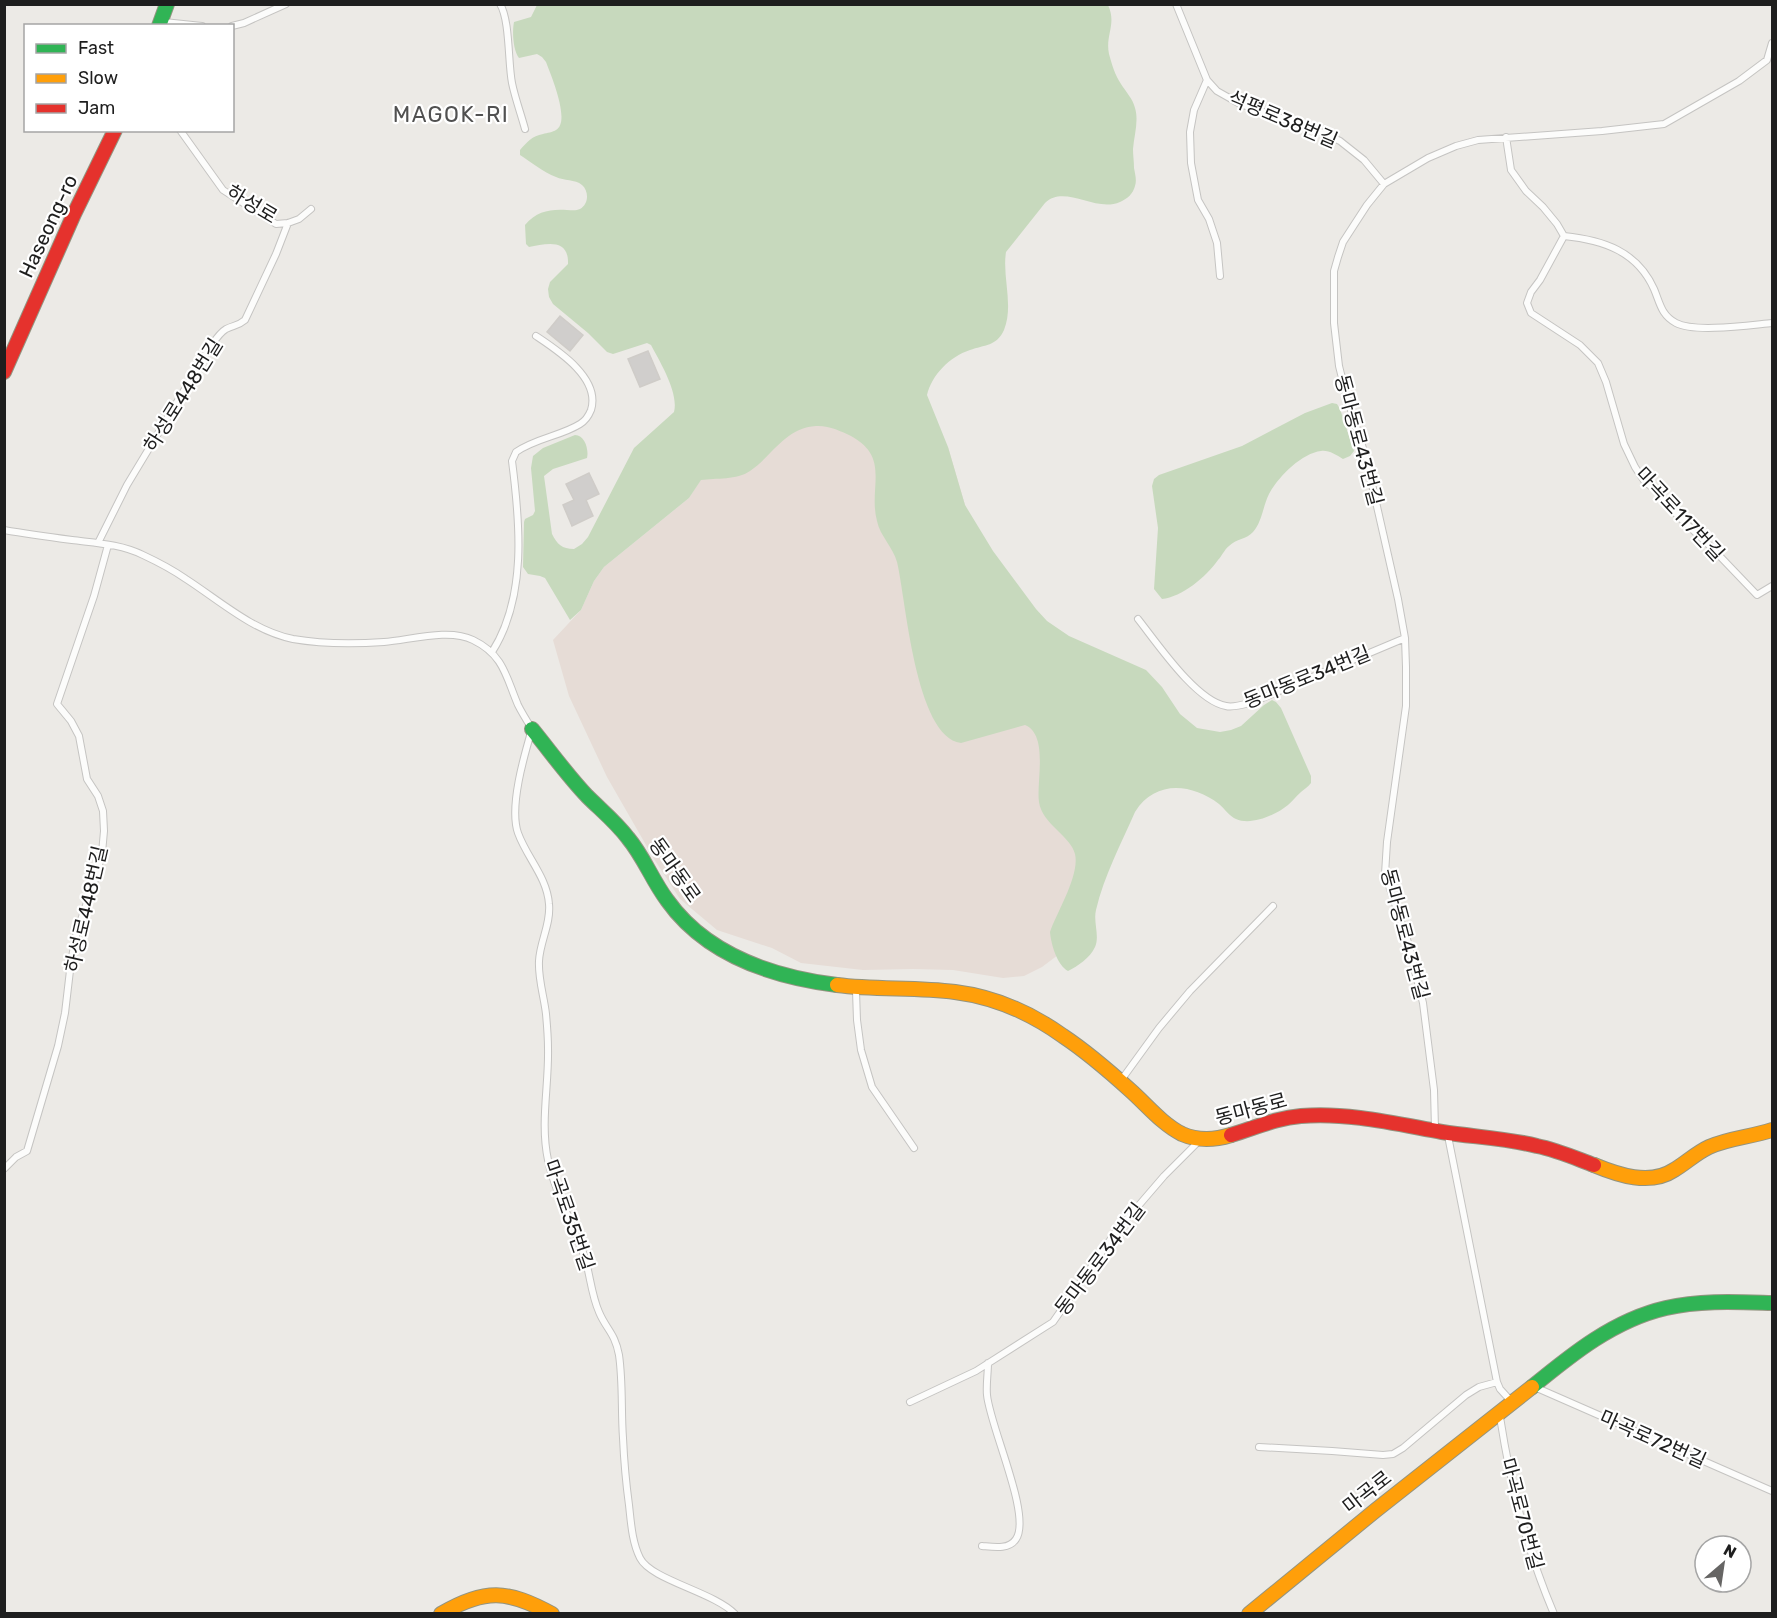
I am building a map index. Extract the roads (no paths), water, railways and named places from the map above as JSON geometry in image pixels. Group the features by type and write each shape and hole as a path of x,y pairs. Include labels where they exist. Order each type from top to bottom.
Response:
{"street":[{"path":"159,23 166,4"},
{"name":"Haseong-ro","path":"4,372 74,214 114,132"},
{"name":"동마동로","path":"531,729 586,794 628,837 669,902 707,939 724,952 780,973 819,982 856,987 964,993 990,999 1030,1014 1056,1030 1120,1082 1166,1124 1182,1134 1200,1140 1215,1141 1270,1121 1312,1115 1398,1123 1522,1142 1566,1154 1614,1174 1652,1178 1664,1177 1700,1151 1716,1143 1773,1130"},
{"name":"마곡로","path":"1249,1614 1366,1517 1590,1343 1635,1318 1670,1307 1693,1304 1773,1303"},
{"path":"441,1614 457,1603 483,1595 508,1595 534,1604 552,1614"}],"lane":[{"path":"234,26 286,4"},
{"path":"500,4 506,25 512,82 525,129"},
{"name":"석평로38번길","path":"1176,4 1207,80 1217,91 1240,104 1316,130 1340,141 1364,160 1384,184"},
{"path":"1773,44 1767,60 1773,67"},
{"name":"동마동로43번길","path":"1441,1131 1423,1003 1407,939 1385,874 1387,842 1406,706 1405,638 1366,458 1339,366 1334,323 1334,271 1338,257 1343,242 1384,184 1428,158 1456,146 1478,140 1664,124 1739,81 1767,60"},
{"name":"석평로38번길","path":"1207,80 1194,110 1190,132 1191,163 1198,200 1209,219 1217,243 1220,276"},
{"name":"하성로","path":"181,132 223,190 276,224 299,219 311,209"},
{"path":"1506,137 1511,170 1526,191 1557,224 1563,236 1610,247 1624,252 1636,261 1655,290 1659,305 1666,315 1678,324 1719,328 1773,323"},
{"name":"하성로448번길","path":"98,543 127,485 209,349 227,328 238,326 245,320 288,223"},
{"name":"마곡로117번길","path":"1563,236 1540,280 1531,292 1527,303 1531,313 1580,345 1598,363 1606,382 1624,444 1645,482 1659,492 1677,515 1757,595 1773,586"},
{"path":"492,652 503,635 510,614 517,568 519,529 512,461 516,452 537,440 582,424 590,414 593,403 590,390 580,371 561,353 536,336"},
{"path":"4,530 119,547 150,559 184,578 252,623 276,634 292,638 339,643 384,642 449,635 473,640 492,652 511,683 518,705 531,729"},
{"name":"하성로448번길","path":"4,1169 16,1157 27,1151 33,1136 66,1013 71,962 77,931 102,853 103,811 98,796 87,779 79,736 71,721 57,704 94,596 108,544"},
{"name":"동마동로34번길","path":"1138,619 1177,668 1200,691 1213,702 1228,707 1253,702 1405,638"},
{"name":"마곡로35번길","path":"531,729 521,765 514,816 519,834 547,890 550,906 549,922 539,957 548,1051 545,1108 548,1161 586,1263 599,1312 616,1342 622,1383 622,1436 632,1531 641,1561 671,1580 714,1599 735,1614"},
{"path":"1120,1082 1190,992 1273,906"},
{"path":"856,987 861,1050 872,1087 914,1148"},
{"path":"1441,1131 1497,1382 1512,1403"},
{"name":"동마동로34번길","path":"910,1402 976,1371 1053,1322 1115,1233 1164,1176 1200,1140"},
{"path":"982,1546 1009,1546 1016,1539 1020,1529 1019,1510 992,1420 987,1395 988,1363"},
{"name":"마곡로","path":"1259,1447 1393,1454 1466,1395 1479,1387 1497,1382"},
{"name":"마곡로72번길","path":"1534,1386 1773,1491"},
{"name":"마곡로70번길","path":"1499,1413 1508,1471 1520,1519 1534,1565 1554,1614"}],"district":[{"name":"MAGOK-RI","path":"451,114"}]}
